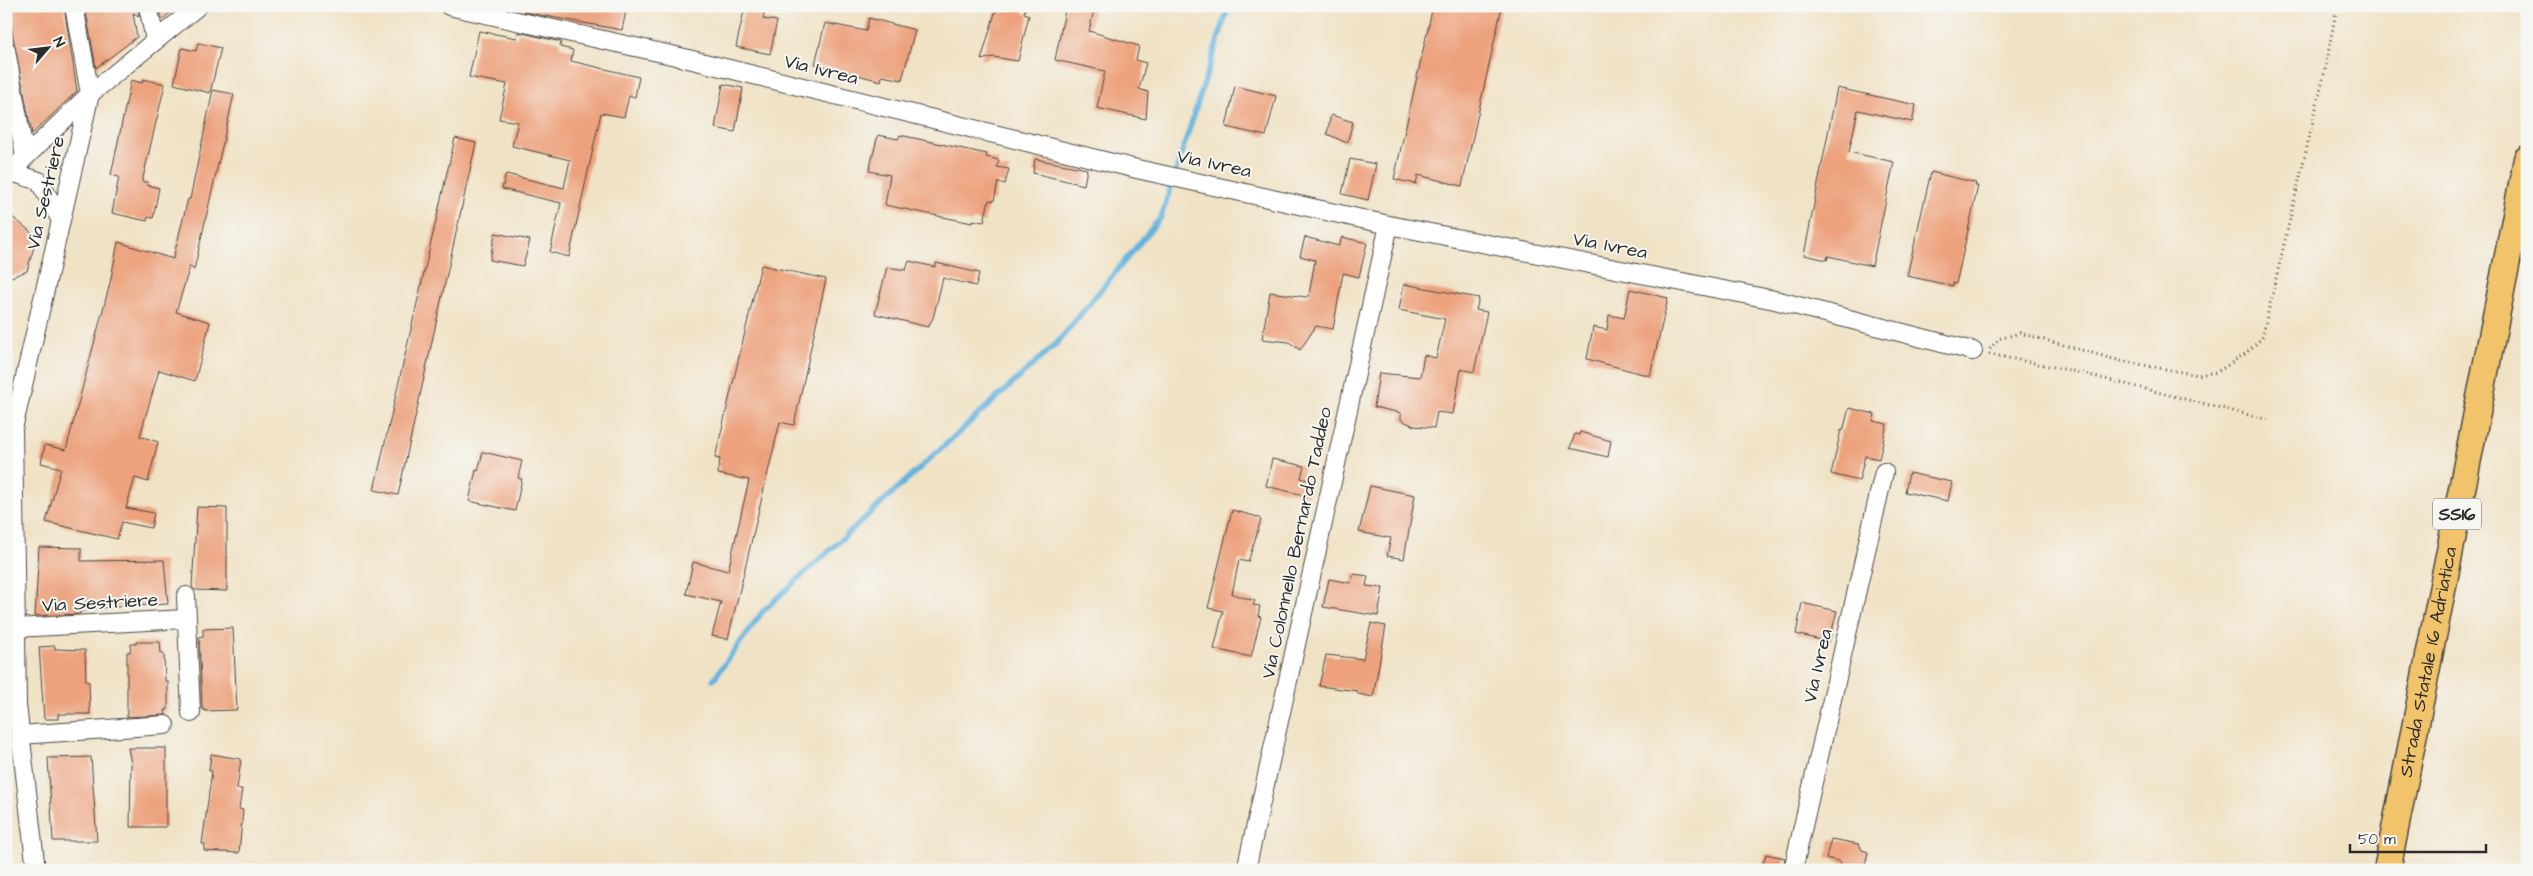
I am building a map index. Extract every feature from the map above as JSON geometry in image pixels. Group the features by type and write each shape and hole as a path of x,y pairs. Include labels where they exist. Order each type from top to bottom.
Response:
{"highway":[{"name":"Strada Statale 16 Adriatica","path":"2386,870 2527,159"},
{"name":"Strada Statale 16 Adriatica","path":"2405,870 2527,235"}],"street":[{"path":"74,6 90,94"},
{"path":"148,6 155,40"},
{"path":"8,174 90,94 198,6"},
{"name":"Via Ivrea","path":"448,6 676,56 1219,187 1389,225 1775,300 1974,351"},
{"path":"6,50 25,157"},
{"name":"Via Sestriere","path":"36,870 17,705 11,528 14,429 90,94"},
{"path":"8,174 39,181 61,220"},
{"name":"Via Colonnello Bernardo Taddeo","path":"1246,870 1389,225"},
{"name":"Via Ivrea","path":"1793,870 1884,472"},
{"name":"Via Sestriere","path":"186,596 191,713"},
{"name":"Via Sestriere","path":"15,628 186,619"},
{"path":"20,735 166,726"}],"path":[{"path":"2269,420 2069,370 1986,354 1998,339 2020,333 2121,361 2198,375 2217,372 2245,354 2262,338 2326,70 2337,6"}],"building":[{"path":"7,6 64,6 77,91 32,134"},
{"path":"85,6 138,6 139,16 133,13 137,37 96,68"},
{"path":"159,6 178,6 162,20"},
{"path":"525,6 627,6 622,30 524,12"},
{"path":"745,6 765,10 763,19 777,21 770,54 736,47"},
{"path":"997,6 1026,6 1024,13 1029,15 1018,61 993,57 981,60"},
{"path":"1066,6 1095,6 1089,31 1139,46 1136,60 1146,63 1139,89 1148,92 1146,119 1097,108 1105,71 1055,60"},
{"path":"1433,6 1502,6 1462,186 1418,175 1416,184 1394,179"},
{"path":"869,18 915,30 902,80 882,76 881,81 815,64 825,23 866,31"},
{"path":"479,31 517,38 518,32 561,42 560,47 573,50 571,61 639,77 635,97 629,96 624,117 601,113 569,257 550,252 561,203 502,189 506,174 564,188 570,160 512,146 518,122 499,119 507,84 469,77"},
{"path":"198,43 221,48 210,93 174,84 182,48 196,51"},
{"path":"143,79 165,84 142,182 148,182 147,185 159,188 153,218 148,217 147,221 112,213 119,177 111,175 131,80 142,83"},
{"path":"723,84 743,88 735,132 715,128"},
{"path":"1235,86 1276,96 1266,136 1226,127"},
{"path":"1837,88 1916,105 1912,122 1858,110 1849,152 1894,162 1872,266 1828,256 1827,260 1804,255"},
{"path":"213,90 234,94 194,270 190,266 176,312 210,322 195,381 159,370 140,436 158,442 148,482 135,478 126,508 154,513 151,528 122,522 117,539 46,522 61,468 41,463 45,445 66,450 110,283 118,242 173,259 188,199 190,199"},
{"path":"1331,115 1353,122 1347,143 1327,134"},
{"path":"878,135 898,139 900,135 987,154 986,157 999,160 997,167 1009,169 1005,184 998,182 994,201 989,200 984,222 972,220 972,223 885,205 890,175 869,171"},
{"path":"455,138 476,143 398,495 374,490"},
{"path":"1035,159 1087,169 1084,185 1033,173"},
{"path":"1350,159 1376,164 1368,200 1342,194"},
{"path":"1931,172 1976,183 1975,186 1978,186 1956,284 1953,283 1953,286 1907,276"},
{"path":"6,212 30,231 36,240 27,271 6,279"},
{"path":"495,233 530,240 523,266 490,260"},
{"path":"1305,237 1339,246 1342,237 1367,243 1359,277 1343,273 1333,329 1316,326 1300,350 1289,342 1262,339 1270,292 1306,297 1309,295 1315,260 1300,256"},
{"path":"909,261 935,267 936,263 979,273 976,286 943,278 933,318 928,327 875,314 887,267 906,270"},
{"path":"761,265 826,279 794,425 780,422 728,639 712,636 721,602 686,594 693,562 728,571 749,480 718,474 720,459 715,458"},
{"path":"1404,284 1479,298 1476,310 1487,312 1474,372 1461,369 1453,414 1437,412 1434,428 1414,426 1401,420 1401,413 1374,407 1379,373 1420,377 1424,355 1436,358 1445,319 1399,310"},
{"path":"1630,289 1668,298 1650,376 1587,359 1593,327 1607,330 1609,315 1624,318"},
{"path":"1849,408 1875,414 1873,421 1887,424 1879,459 1865,456 1859,481 1831,474 1841,430 1843,431"},
{"path":"1580,432 1611,441 1608,457 1570,448 1575,434 1579,435"},
{"path":"483,452 522,461 518,478 522,479 515,511 469,501 476,470 478,471"},
{"path":"1272,459 1304,466 1301,478 1311,481 1308,496 1266,486"},
{"path":"1909,473 1952,482 1948,501 1905,492"},
{"path":"1370,486 1415,495 1404,559 1387,556 1391,538 1359,532"},
{"path":"197,507 227,508 227,591 195,590 192,587"},
{"path":"1232,510 1258,517 1261,520 1248,562 1239,560 1232,594 1255,601 1253,605 1260,606 1258,616 1261,617 1251,657 1214,649 1223,611 1208,608"},
{"path":"39,547 81,548 81,561 164,560 168,604 80,609 80,614 35,616"},
{"path":"1353,574 1368,576 1366,586 1383,588 1378,616 1323,607 1329,579 1351,583"},
{"path":"1802,603 1837,611 1829,642 1796,634"},
{"path":"1371,623 1386,626 1373,697 1358,694 1357,691 1319,686 1326,655 1363,659"},
{"path":"233,628 237,710 205,711 202,707 199,637 203,636 203,629"},
{"path":"136,642 160,642 161,653 164,653 165,681 168,681 168,710 165,710 166,715 127,717 127,652 130,652 131,644 136,644"},
{"path":"55,646 55,649 85,650 90,714 58,714 58,719 44,719 39,647"},
{"path":"128,748 166,748 166,827 130,827 131,763"},
{"path":"211,754 241,759 237,789 242,789 239,809 243,810 239,853 204,851 205,844 202,844 212,771 209,771"},
{"path":"91,757 97,841 53,841 48,758"},
{"path":"1831,839 1859,844 1862,850 1868,852 1864,870 1839,870 1841,862 1826,858"},
{"path":"1766,854 1785,858 1783,870 1761,870"}],"waterway":[{"path":"713,680 763,611 1057,343 1161,217 1229,6"}]}
